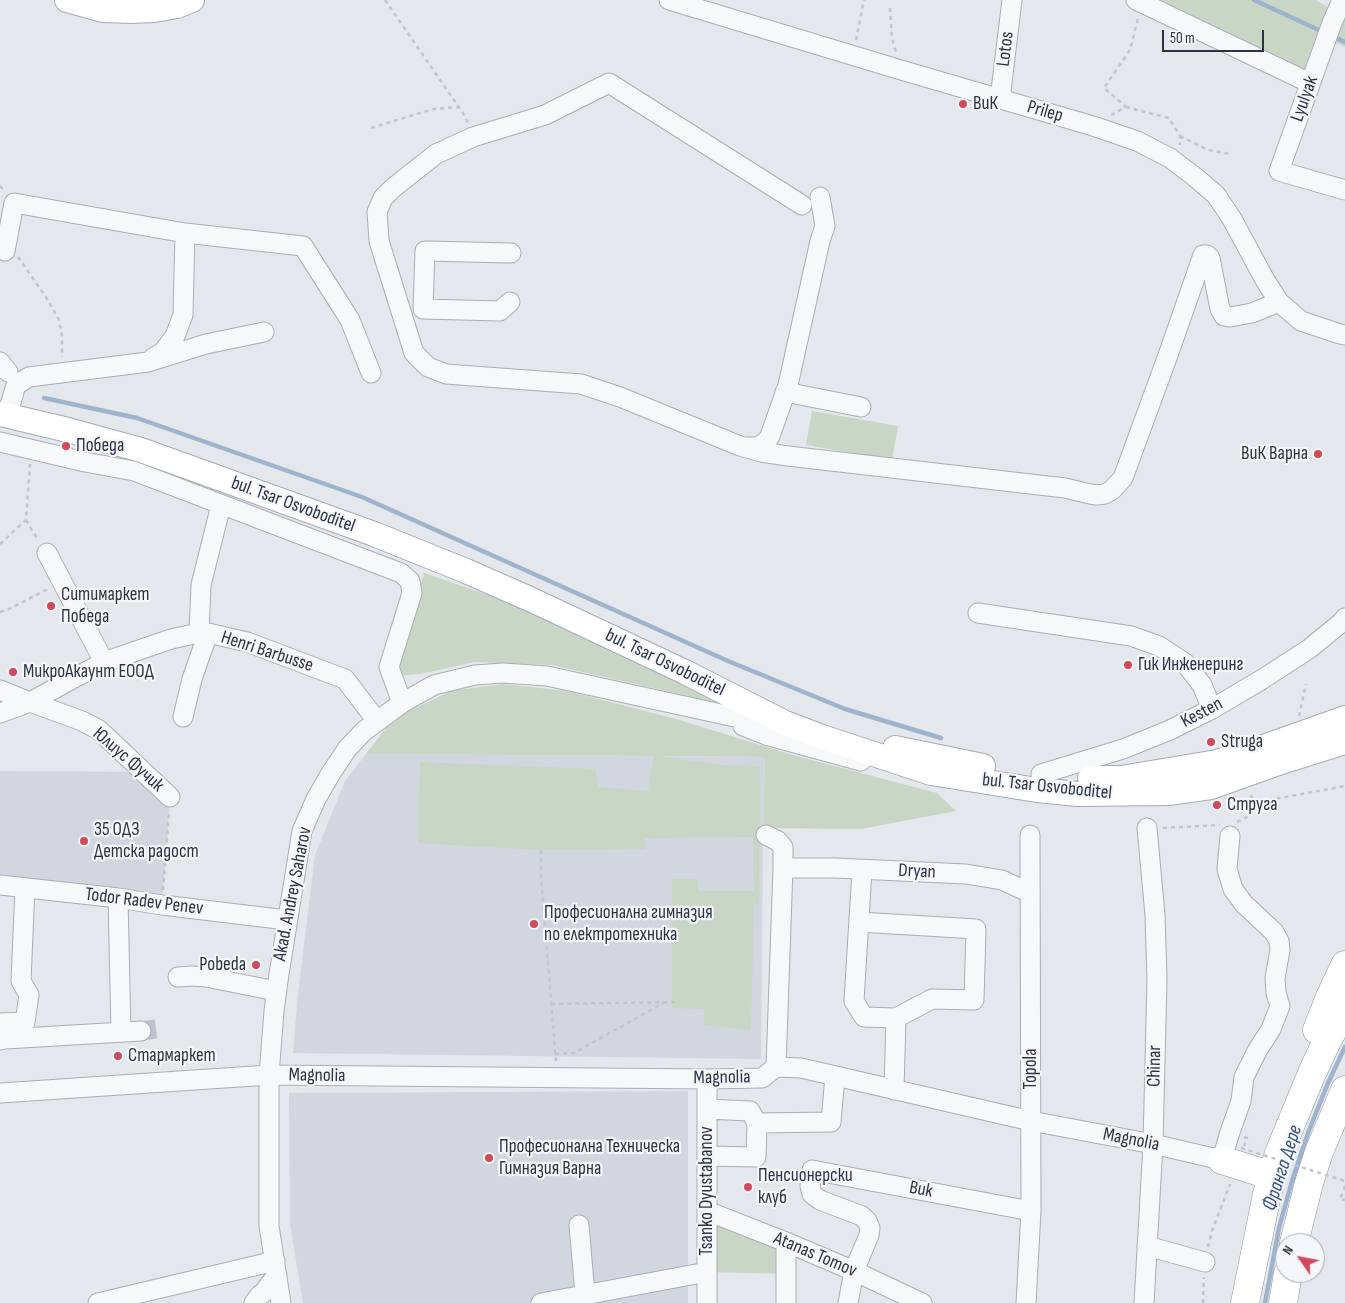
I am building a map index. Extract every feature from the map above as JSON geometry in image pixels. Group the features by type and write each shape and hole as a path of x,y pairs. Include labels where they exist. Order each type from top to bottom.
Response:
{"highway":[{"path":"1232,1303 1321,1016 1345,965"},
{"path":"1245,1303 1273,1174 1312,1073 1345,1008"},
{"path":"1296,1233 1309,1183 1345,1090"},
{"path":"1309,1183 1345,1120"},
{"path":"1233,1158 1273,1174"},
{"path":"1301,1233 1302,1210"},
{"path":"1283,1303 1286,1283"},
{"path":"1298,1303 1299,1283"}],"main road":[{"path":"67,0 103,10 131,11 177,6 192,0"},
{"name":"bul. Tsar Osvoboditel","path":"4,409 68,430 140,450 374,534 466,570 685,672 784,722 822,737 931,773 1037,790 1078,794 1179,792 1210,787 1345,742"},
{"name":"bul. Tsar Osvoboditel","path":"4,409 95,426 268,484 449,553 813,722 851,736 887,746 983,766 1041,774 1121,778 1217,762 1345,718"}],"street":[{"name":"Prilep","path":"669,0 1093,126 1137,141 1170,158 1216,196 1232,219 1279,302 1301,321 1345,335"},
{"name":"Lotos","path":"1000,99 1012,0"},
{"path":"1139,1 1310,83"},
{"name":"Lyulyak","path":"1340,10 1320,56 1279,171 1345,190"},
{"path":"802,205 609,83 546,116 473,137 436,154 383,198 377,212 379,241 414,353 428,367 446,374 581,384 740,446 761,452 1065,488 1098,495 1112,490 1123,478 1203,256 1206,255 1210,258 1221,312 1224,316 1230,317 1252,313 1279,302"},
{"path":"740,446 753,447 767,441 788,385 825,226 820,197"},
{"path":"4,251 14,203 185,233 303,246 350,320 371,372"},
{"path":"148,362 163,352 175,336 183,315 185,233"},
{"path":"510,302 500,311 424,309 425,251 511,253"},
{"path":"4,409 16,385 29,378 148,362 206,344 264,332"},
{"path":"785,392 861,407"},
{"path":"771,431 770,441 773,447 777,452 788,456"},
{"path":"0,442 85,462 134,471 401,573 410,581 412,593 389,666 402,703"},
{"path":"183,717 204,633 202,584 221,505"},
{"path":"47,553 104,662"},
{"path":"978,614 1131,636 1158,646 1185,663 1202,685 1212,709"},
{"name":"Kesten","path":"1041,774 1123,749 1170,730 1212,709 1309,649 1345,618"},
{"name":"Henri Barbusse","path":"0,713 30,702 104,662 171,639 204,633 247,642 346,679 377,722"},
{"name":"Akad. Andrey Saharov","path":"281,1303 269,1226 268,1075 276,991 302,831 316,799 347,749 364,731 402,703 434,685 475,675 502,673 547,676 695,708"},
{"name":"Юлиус Фучик","path":"0,690 82,721 99,730 170,797"},
{"path":"695,708 753,721 813,722"},
{"path":"695,708 766,735 855,759 931,773"},
{"name":"Chinar","path":"1144,1303 1153,1144 1157,979 1155,915 1147,828"},
{"path":"1229,828 1227,869 1233,889 1244,904 1274,932 1280,950 1274,978 1280,1006 1271,1029 1244,1077 1241,1101 1229,1135 1233,1158"},
{"path":"766,835 778,841 783,847 793,868 776,1067"},
{"name":"Topola","path":"1026,1303 1031,1211 1030,835"},
{"name":"Dryan","path":"793,868 966,874 1002,880 1030,893"},
{"path":"859,922 976,929 974,1000 932,999 896,1018 864,1017 854,1000 862,870"},
{"name":"Todor Radev Penev","path":"0,885 287,920"},
{"path":"0,1023 25,1022 29,995 21,981 25,888"},
{"path":"118,898 121,1032"},
{"path":"178,977 206,977 276,991"},
{"path":"894,1090 896,1018"},
{"path":"0,1040 141,1030"},
{"name":"Magnolia","path":"0,1094 268,1075 707,1079 762,1078 776,1067 801,1068 1031,1121 1233,1158"},
{"path":"757,1122 831,1122 835,1076"},
{"name":"Tsanko Dyustabanov","path":"707,1079 708,1303"},
{"path":"707,1109 750,1111 757,1122 756,1157 707,1156"},
{"name":"Buk","path":"854,1271 869,1235 868,1221 862,1216 820,1200 812,1194 810,1186 812,1170 1031,1211"},
{"name":"Atanas Tomov","path":"707,1211 854,1271 922,1303"},
{"path":"579,1225 585,1294"},
{"path":"786,1242 786,1303"},
{"path":"1147,1246 1205,1262"},
{"path":"98,1303 276,1268"},
{"path":"254,1303 264,1292 276,1268"},
{"path":"848,1303 854,1271"},
{"path":"541,1303 708,1272"}],"path":[{"path":"385,0 465,116 473,137"},
{"path":"853,56 864,0"},
{"path":"1139,1 1130,50 1104,88 1126,107 1169,118 1180,136 1182,167"},
{"path":"890,8 892,39 901,70"},
{"path":"371,128 434,109 458,107"},
{"path":"1093,126 1126,107"},
{"path":"1180,136 1208,150 1230,154"},
{"path":"8,232 18,256 59,320 62,336 61,373"},
{"path":"31,448 26,520 47,553"},
{"path":"0,544 26,520"},
{"path":"0,612 62,582"},
{"path":"1294,736 1306,684"},
{"path":"1147,828 1229,828 1249,816 1252,812 1253,803 1246,775"},
{"path":"1253,803 1345,786"},
{"path":"162,905 170,797"},
{"path":"541,850 541,876 557,1078"},
{"path":"555,1054 574,1053 664,1002"},
{"path":"551,1004 678,1002"},
{"path":"1203,1303 1205,1262 1212,1231 1224,1201 1233,1158 1247,1138"},
{"path":"1233,1158 1345,1181"},
{"path":"1345,1186 1340,1199 1345,1200"}],"shaded area":[{"name":"Професионална гимназия по електротехника","path":"366,754 765,757 761,1059 293,1053 298,994 315,855 345,781"},
{"name":"35 ОДЗ Детска радост","path":"0,771 143,772 170,797 162,905 0,885"},
{"name":"Професионална Техническа Гимназия Варна","path":"688,1091 688,1303 303,1303 290,1224 289,1093"}],"green space":[{"path":"1136,0 1316,0 1337,13 1345,15 1345,47 1328,38 1310,83"},
{"path":"812,411 898,426 892,460 806,445"},
{"path":"424,573 520,606 745,709 552,665 474,662 421,674 396,676"},
{"path":"503,684 568,691 676,719 796,756 937,793 956,811 861,829 763,828 765,757 660,756 719,765 760,766 759,904 754,904 751,1030 704,1025 704,1009 672,1008 672,879 698,879 698,891 754,891 753,837 645,838 645,849 541,850 418,843 420,762 595,769 598,787 648,791 654,756 366,754 393,719 451,691"},
{"path":"707,1211 786,1242 786,1274 707,1272"}],"waterway":[{"name":"Франга Дере","path":"1254,0 1323,32"},
{"name":"Франга Дере","path":"1332,36 1345,42"},
{"path":"44,398 137,418 362,497 728,661 845,709 941,738"},
{"name":"Франга Дере","path":"1265,1303 1279,1228 1292,1181 1308,1133 1345,1047"}],"tunnel":[{"path":"141,1031 156,1029"}],"place":[{"name":"ВиК","path":"963,104"},
{"name":"Победа","path":"66,446"},
{"name":"ВиК Варна","path":"1318,454"},
{"name":"Ситимаркет Победа","path":"51,606"},
{"name":"Гик Инженеринг","path":"1128,665"},
{"name":"МикроАкаунт ЕООД","path":"13,672"},
{"name":"Struga","path":"1211,742"},
{"name":"Струга","path":"1217,805"},
{"name":"35 ОДЗ Детска радост","path":"84,841"},
{"name":"Професионална гимназия по електротехника","path":"534,924"},
{"name":"Pobeda","path":"256,965"},
{"name":"Стармаркет","path":"118,1056"},
{"name":"Професионална Техническа Гимназия Варна","path":"489,1158"},
{"name":"Пенсионерски клуб","path":"748,1187"}]}
